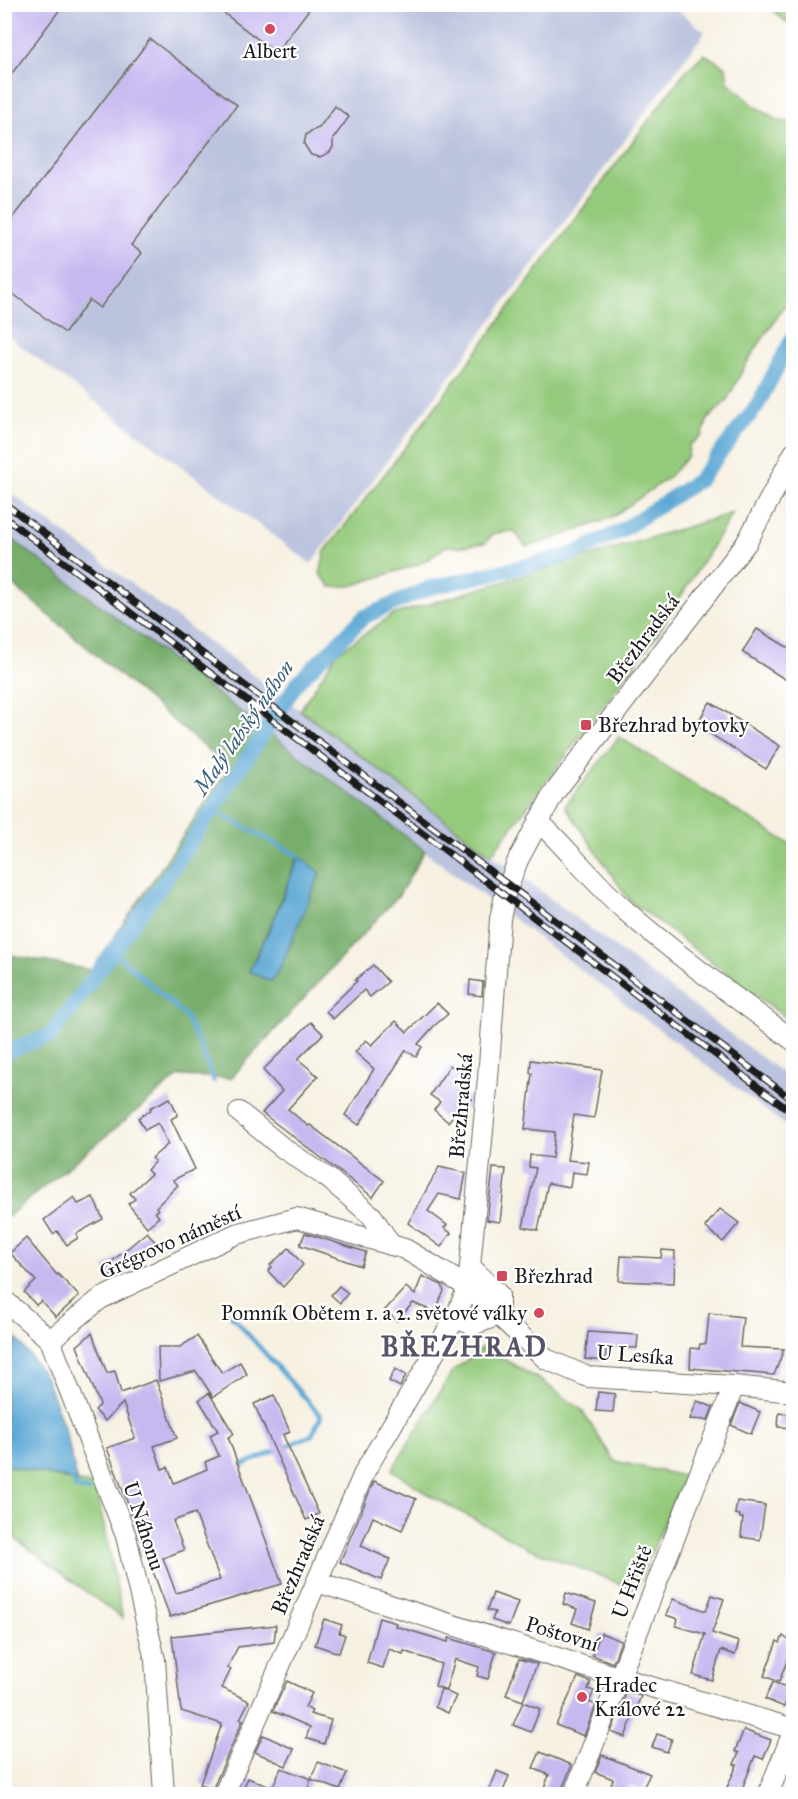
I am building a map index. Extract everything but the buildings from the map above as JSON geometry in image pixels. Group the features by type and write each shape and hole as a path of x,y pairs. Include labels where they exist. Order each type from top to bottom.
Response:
{"street":[{"name":"Březhradská","path":"224,1794 365,1471 455,1318 468,1287 488,1078 500,919 508,885 518,860 554,793 747,542 794,453"},
{"path":"538,821 627,912 794,1041"},
{"path":"239,1112 283,1148 328,1179 372,1216 391,1245"},
{"name":"Grégrovo náměstí","path":"50,1340 100,1299 236,1234 297,1218 405,1250 468,1287"},
{"path":"455,1318 473,1326 499,1315 499,1295 470,1266"},
{"name":"U Lesíka","path":"468,1287 546,1359 588,1377 794,1392"},
{"name":"U Náhonu","path":"4,1300 50,1340 126,1536 155,1660 164,1794"},
{"name":"U Hřiště","path":"574,1794 734,1386"},
{"name":"Poštovní","path":"317,1582 621,1678 794,1729"},
{"path":"768,1794 794,1729"}],"shaded area":[{"path":"670,4 705,32 311,564 5,334 4,5"},
{"path":"4,488 793,1081 793,1131 5,533"}],"green space":[{"path":"767,5 793,5 793,28"},
{"path":"704,54 726,67 728,82 756,107 777,120 793,123 794,285 790,298 747,362 727,400 708,419 702,436 689,445 688,456 669,477 611,518 526,547 514,531 494,533 485,543 458,547 446,546 416,565 351,586 331,587 320,574 325,551 401,453 683,74"},
{"path":"733,513 656,636 491,855 300,710 337,653 392,615"},
{"path":"4,533 425,851 399,895 231,1078 179,1076 5,1219 5,954 92,970 229,768 5,578","holes":["298,856 320,873 282,964 271,981 249,971 272,922"]},
{"path":"619,737 793,846 793,1023 629,900 565,806"},
{"path":"5,1323 17,1339 5,1377"},
{"path":"483,1347 540,1380 581,1409 614,1461 684,1476 636,1590 528,1548 431,1496 392,1470 452,1372"},
{"path":"4,1465 96,1486 123,1619 5,1531"}],"water":[{"path":"299,856 320,873 282,964 271,982 249,971 273,922"},
{"path":"17,1339 45,1376 66,1433 77,1481 5,1465 5,1377"}],"waterway":[{"name":"Malý labský náhon","path":"4,1053 51,1035 162,885 298,682 364,617 429,588 571,555 619,532 699,480 757,406 794,335"},
{"path":"211,809 299,856"},
{"path":"113,951 185,1016 214,1081"},
{"path":"230,1314 321,1416 312,1435 243,1465"},
{"path":"4,1334 16,1353"},
{"path":"71,1475 76,1488 89,1491"}],"railway":[{"path":"4,503 794,1101"},
{"path":"4,517 794,1114"}],"place":[{"name":"Albert","path":"270,29"},
{"name":"Březhrad bytovky","path":"586,725"},
{"name":"Březhrad","path":"502,1276"},
{"name":"Pomník Obětem 1. a 2. světové války","path":"539,1313"},
{"name":"Hradec Králové 22","path":"582,1697"}],"district":[{"name":"BŘEZHRAD","path":"464,1347"}]}
